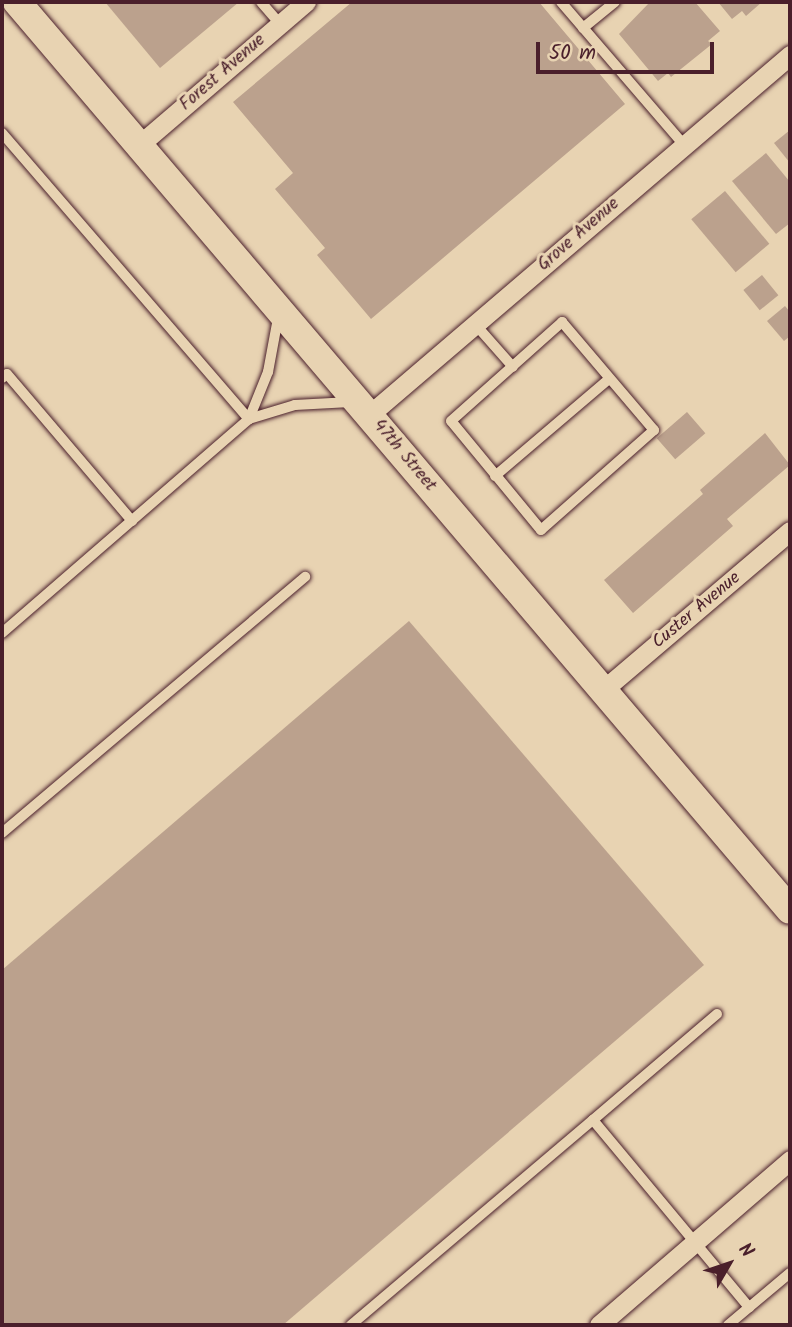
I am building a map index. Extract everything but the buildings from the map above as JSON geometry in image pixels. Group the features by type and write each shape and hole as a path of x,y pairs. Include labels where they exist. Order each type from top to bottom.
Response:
{"main road":[{"name":"47th Street","path":"17,2 790,910"}],"street":[{"name":"Forest Avenue","path":"139,145 306,2"},
{"name":"Grove Avenue","path":"363,408 475,324 790,55"},
{"name":"Custer Avenue","path":"603,690 790,531"},
{"path":"599,1325 790,1160"}],"lane":[{"path":"261,2 280,24"},
{"path":"561,2 684,145"},
{"path":"583,28 615,2"},
{"path":"2,133 249,419"},
{"path":"249,419 268,372 279,310"},
{"path":"562,323 609,379 654,430 541,530 451,421 562,323"},
{"path":"475,324 513,367"},
{"path":"2,378 7,374 132,522"},
{"path":"495,476 609,379"},
{"path":"2,633 249,419 295,405 363,408"},
{"path":"2,833 305,577"},
{"path":"351,1325 717,1014"},
{"path":"593,1120 698,1240 749,1307"},
{"path":"728,1325 790,1273"}]}
